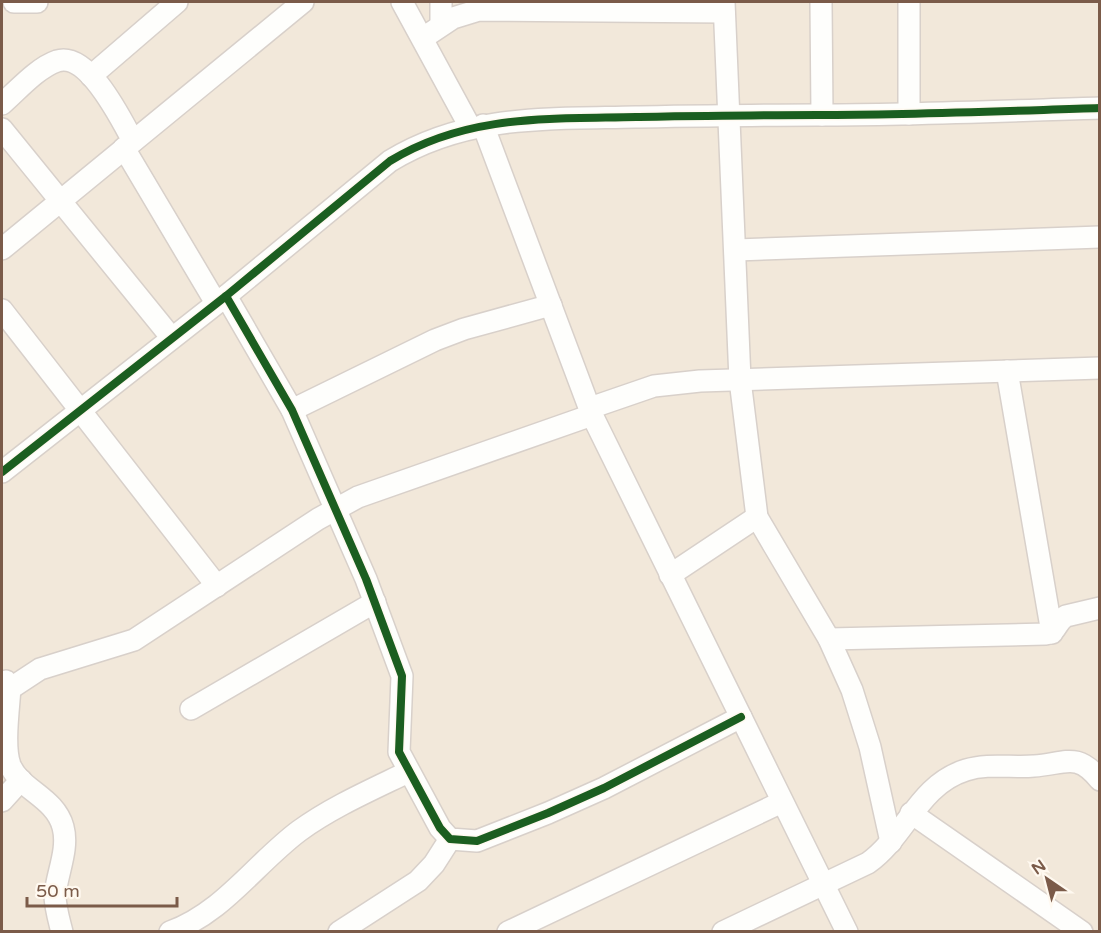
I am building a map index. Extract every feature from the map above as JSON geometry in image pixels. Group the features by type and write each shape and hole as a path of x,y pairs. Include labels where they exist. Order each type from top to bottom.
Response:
{"street":[{"path":"14,2 38,2"},
{"path":"92,76 177,2"},
{"path":"2,249 303,2"},
{"path":"402,2 477,126 551,305 591,411 847,932"},
{"path":"441,2 441,25"},
{"path":"821,2 822,115"},
{"path":"909,2 909,114"},
{"path":"423,38 441,25 466,13 487,9 724,7 740,380 757,517 829,639 852,690 870,747 891,842"},
{"path":"2,104 47,66 58,60 69,60 80,64 111,102 129,145 221,299 292,410 337,507 402,676 399,752 440,828 450,839 477,841 548,813 604,788 741,717"},
{"path":"2,472 80,408 221,299 390,161 415,146 477,126 563,118 909,114 1100,108"},
{"path":"2,129 58,202 171,337"},
{"path":"736,250 1100,237"},
{"path":"292,410 435,340 464,329 551,305"},
{"path":"2,310 216,586"},
{"path":"62,932 55,897 63,848 63,828 54,809 21,780 10,766 4,686 40,669 134,640 337,507 654,386 740,380 1100,368"},
{"path":"1007,371 1052,633"},
{"path":"670,575 757,517"},
{"path":"191,709 375,602"},
{"path":"1052,633 1062,618 1100,608"},
{"path":"829,639 1052,633"},
{"path":"723,932 868,863 882,853 926,794 946,779 967,770 998,766 1034,766 1070,760 1082,762 1100,780"},
{"path":"170,932 188,925 215,908 263,860 300,830 342,804 408,772"},
{"path":"2,801 21,780"},
{"path":"508,932 782,802"},
{"path":"911,813 1083,932"},
{"path":"339,932 418,881 434,864 450,839"}],"shaded area":[{"path":"2,2 1099,2 1099,931 2,931"}],"cycle path":[{"path":"2,472 226,296 390,161 419,146 449,135 479,127 540,119 888,114 1100,108"},
{"path":"226,296 292,410 366,579 402,676 399,752 440,828 450,839 477,841 548,813 604,788 741,717"}]}
